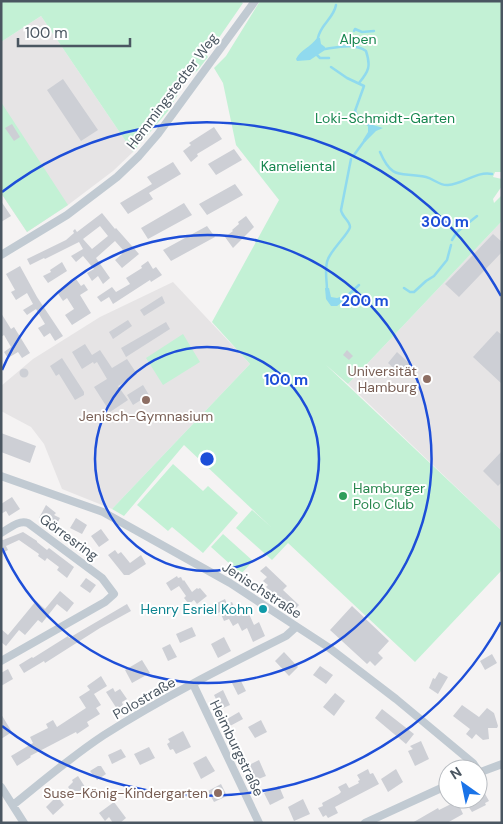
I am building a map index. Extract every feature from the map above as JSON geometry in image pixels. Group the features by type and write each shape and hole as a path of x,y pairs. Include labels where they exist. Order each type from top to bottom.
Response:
{"street":[{"name":"Hemmingstedter Weg","path":"1,255 67,215 117,177 140,156 255,1"},
{"name":"Jenischstraße","path":"1,476 110,516 230,583 328,647 400,702 469,759"},
{"name":"Görresring","path":"1,533 16,524 28,523 102,578 114,594 105,602 1,662"},
{"name":"Polostraße","path":"13,805 104,736 192,684 286,636 296,627"},
{"name":"Heimburgstraße","path":"192,684 259,823"},
{"path":"488,769 502,764"},
{"path":"1,787 24,823"},
{"path":"366,823 438,790"}],"shaded area":[{"path":"41,16 133,152 113,171 68,205 27,232 1,193 1,42"},
{"name":"Universität Hamburg","path":"502,221 502,531 348,384"},
{"name":"Jenisch-Gymnasium","path":"173,282 250,364 112,509 62,489 44,444 31,427 1,411 1,386 33,359 100,317"}],"green space":[{"path":"1,1 240,1 243,3 216,42 205,53 208,57 197,71 189,76 168,111 133,152 41,16 1,42"},
{"path":"260,1 502,1 502,172 495,172 493,177 502,179 502,186 493,199 494,203 502,195 502,221 348,384 326,365 502,531 502,570 415,662 288,543 272,560 236,528 252,510 271,527 184,445 124,516 112,509 250,364 212,322 279,200 236,145 223,83 214,68 226,56"},
{"path":"1,102 68,205 27,232 1,193"},
{"path":"183,334 200,362 163,385 146,358"},
{"path":"173,464 203,491 208,486 238,513 203,553 172,527 168,531 137,505"},
{"path":"223,534 253,561 241,574 211,547"}],"water":[{"path":"317,38 320,38 325,50 310,60 297,61 296,59 300,53"},
{"path":"370,124 383,128 376,131 365,142 363,140"},
{"path":"325,288 329,288 331,297 337,298 346,295 349,297 337,306 331,306 326,299"}],"building":[{"path":"63,79 98,130 81,141 47,90"},
{"path":"12,124 20,137 14,141 5,128"},
{"path":"214,127 222,139 197,154 198,156 191,162 183,151 191,145 189,143"},
{"path":"234,149 242,160 216,175 208,164"},
{"path":"173,162 181,174 149,193 153,199 128,214 120,203 152,184 147,177"},
{"path":"235,184 243,195 207,215 199,204"},
{"path":"1,201 11,216 1,222"},
{"path":"184,203 192,215 148,239 141,228"},
{"path":"102,213 139,254 122,268 115,260 122,254 123,250 115,241 96,258 110,278 103,284 98,276 92,281 87,273 94,269 83,256 76,262 71,256 83,249 79,242 30,265 27,259 66,240 74,233 75,229 77,232","holes":["100,226 108,236 92,249 83,239"]},
{"path":"246,216 254,227 233,248 225,237"},
{"path":"207,226 215,237 171,261 163,250"},
{"path":"493,234 502,242 502,252 459,297 445,284"},
{"path":"148,261 153,269 156,267 162,275 151,282 150,280 113,304 109,297 101,302 97,297 112,287 116,292 130,284 126,278 142,268 141,266"},
{"path":"62,262 67,271 48,283 43,276 51,272 50,270"},
{"path":"20,266 37,297 63,336 55,341 50,333 44,337 38,328 45,324 36,309 27,315 23,310 33,304 27,293 16,300 11,292 15,290 6,274"},
{"path":"76,279 81,286 84,284 88,290 80,295 91,313 72,325 65,315 74,309 67,298 63,301 57,292"},
{"path":"162,296 165,303 144,316 140,310"},
{"path":"1,313 11,329 14,327 30,353 22,358 18,352 8,358 4,352 11,347 4,335 1,337"},
{"path":"128,320 132,326 113,339 109,332"},
{"path":"166,322 170,329 126,357 121,348"},
{"path":"497,331 502,335 502,384 473,357"},
{"path":"85,344 92,355 100,350 112,368 127,359 137,374 118,386 128,400 110,412 94,387 107,379 97,362 94,364 93,362 82,369 72,352"},
{"path":"347,350 353,356 349,360 343,355"},
{"path":"397,352 412,366 402,376 388,363"},
{"path":"62,358 84,392 84,395 75,400 59,374 56,376 50,366"},
{"path":"24,368 29,373 24,378 19,373"},
{"path":"143,385 149,395 133,405 127,395"},
{"path":"1,433 36,446 30,463 1,452"},
{"path":"502,451 502,482 498,486 483,471"},
{"path":"12,497 20,509 9,516 6,511 1,514 1,504"},
{"path":"46,505 56,513 54,515 60,518 55,528 39,518"},
{"path":"76,518 87,525 82,534 70,528"},
{"path":"101,529 109,540 99,547 91,536"},
{"path":"23,532 47,550 49,548 74,567 67,578 57,570 59,567 47,558 45,561 38,556 39,554 19,540 6,546 8,550 1,554 1,539 3,540"},
{"path":"115,550 118,554 121,552 130,563 141,555 146,564 129,575 124,575 108,555"},
{"path":"266,566 287,586 283,590 299,605 292,612 266,587 268,585 263,581 267,577 260,571"},
{"path":"177,576 184,580 192,592 200,588 207,596 197,604 194,600 189,604 179,586 171,591 166,583"},
{"path":"86,578 96,585 90,593 80,586"},
{"path":"60,591 74,603 67,612 57,604 42,623 38,620 25,635 19,630 6,646 1,642 1,629 8,635 36,601 45,609"},
{"path":"225,599 227,604 232,602 237,613 241,611 244,616 249,614 254,625 259,622 265,636 253,642 247,628 242,631 238,623 233,626 229,619 224,621 220,612 215,615 211,606"},
{"path":"127,604 131,611 45,663 44,661 24,673 19,665 68,636 69,638"},
{"path":"352,606 389,641 378,653 383,658 375,666 370,661 367,664 330,630"},
{"path":"192,627 196,636 180,643 176,634"},
{"path":"224,637 231,651 218,658 211,644"},
{"path":"170,644 177,657 168,661 162,648"},
{"path":"284,652 298,667 289,676 275,661"},
{"path":"492,654 497,663 485,670 480,661"},
{"path":"142,660 150,673 132,683 125,670"},
{"path":"320,666 333,675 326,684 313,675"},
{"path":"8,669 13,679 1,686 1,673"},
{"path":"439,672 448,677 438,694 429,688 433,678 435,679"},
{"path":"101,676 107,686 94,694 101,705 96,708 100,714 87,722 89,726 77,734 76,732 30,756 17,766 11,756 33,743 30,737 48,728 46,724 53,720 57,727 86,708 79,697 90,690 87,686"},
{"path":"240,679 246,691 238,695 232,683"},
{"path":"113,688 115,692 120,689 127,699 117,709 106,692"},
{"path":"223,690 230,705 221,709 214,695"},
{"path":"335,693 345,701 334,716 323,707"},
{"path":"462,705 479,717 487,708 494,713 498,726 497,728 488,728 489,739 483,740 476,734 472,739 466,734 470,729 453,716"},
{"path":"382,709 414,734 406,744 375,718"},
{"path":"239,712 243,719 230,726 227,719"},
{"path":"1,714 12,732 1,739"},
{"path":"261,720 267,732 255,738 248,727"},
{"path":"183,731 191,747 176,754 173,749 170,750 167,744 170,742 168,739"},
{"path":"421,741 429,759 415,766 408,751 413,749 410,746"},
{"path":"149,747 155,758 140,765 134,754"},
{"path":"121,749 126,757 112,764 108,755"},
{"path":"206,756 215,771 201,779 193,763"},
{"path":"259,760 266,776 256,780 249,765"},
{"path":"101,766 106,774 97,780 90,771"},
{"path":"368,769 370,774 373,773 379,784 335,807 338,813 328,818 326,815 323,817 318,808 323,806 322,803 341,792 338,787 346,783 349,788 359,783 358,781 360,780 357,775"},
{"path":"396,769 403,782 388,792 381,779"},
{"path":"78,776 85,787 74,795 68,787 73,782 72,780"},
{"name":"Suse-König-Kindergarten","path":"221,784 227,796 214,802 208,791"},
{"path":"279,786 284,798 270,805 264,793"},
{"path":"57,796 64,805 53,815 46,807"},
{"path":"303,799 310,814 294,821 288,807"},
{"path":"114,802 126,818 120,823 113,823 109,817 105,821 99,813"},
{"path":"438,808 439,810 461,809 463,814 447,823 412,823"}],"waterway":[{"path":"318,38 321,29 333,14 336,5"},
{"path":"354,31 355,29 362,32 374,31"},
{"path":"325,49 352,46 366,51 368,68 359,83"},
{"path":"317,55 320,58 329,58"},
{"path":"331,67 347,78 364,86 355,111 359,118 371,127"},
{"path":"354,155 365,140"},
{"path":"380,152 389,168 394,172 426,177 445,185 454,184 481,174 492,174"},
{"path":"327,290 326,270 328,259 350,227 341,210 351,159"},
{"path":"452,240 457,232 477,216"},
{"path":"404,288 414,292 434,276 447,260 451,245"},
{"path":"346,297 359,285"}],"place":[{"name":"Universität Hamburg","path":"427,379"},
{"name":"Jenisch-Gymnasium","path":"146,400"},
{"name":"Hamburger Polo Club","path":"343,496"},
{"name":"Henry Esriel Kohn","path":"263,609"},
{"name":"Suse-König-Kindergarten","path":"218,793"}],"park label":[{"name":"Alpen","path":"358,39"},
{"name":"Loki-Schmidt-Garten","path":"385,118"},
{"name":"Kameliental","path":"298,166"}]}
